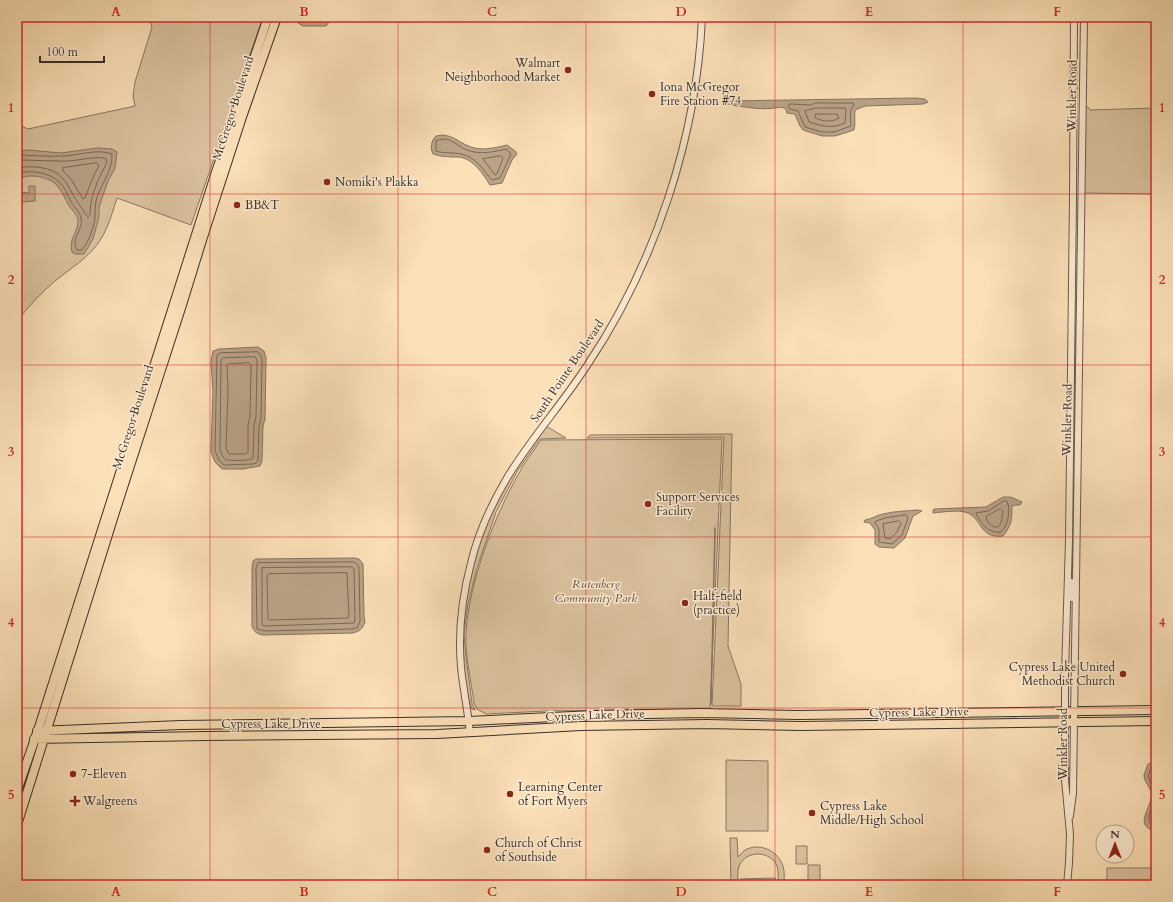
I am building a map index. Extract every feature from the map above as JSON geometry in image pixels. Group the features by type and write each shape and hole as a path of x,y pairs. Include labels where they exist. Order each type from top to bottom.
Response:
{"main road":[{"name":"McGregor Boulevard","path":"17,791 219,162 268,17"},
{"name":"McGregor Boulevard","path":"17,825 182,305 202,237 244,110 277,17"},
{"name":"Cypress Lake Drive","path":"36,735 46,730 469,721 567,716 687,713 798,715 1156,710"},
{"name":"Cypress Lake Drive","path":"36,735 44,739 296,735 333,736 470,733 596,726 711,724 801,726 1156,721"},
{"path":"296,724 296,735"}],"street":[{"name":"South Pointe Boulevard","path":"470,733 461,668 460,634 463,598 474,552 489,511 508,477 599,348 627,297 652,244 672,183 687,125 694,90 702,17"},
{"name":"Winkler Road","path":"1067,885 1070,857 1070,834 1065,780 1064,712 1074,196 1074,17"},
{"name":"Winkler Road","path":"1068,823 1074,793 1084,17"},
{"path":"1068,561 1071,571 1072,598 1076,599"}],"green space":[{"path":"149,17 263,17 191,225 117,198 106,229 97,245 86,257 45,290 17,321 17,124 28,129 135,106 133,96 135,82 152,27"},
{"path":"1085,107 1088,107 1090,110 1156,108 1156,194 1084,193"},
{"path":"546,426 566,438 540,439 518,470 496,512 477,568 468,604 464,634 472,703 475,710 472,709 465,684 462,656 463,628 471,571 479,544 500,494 516,468"},
{"path":"732,434 728,646 741,684 741,706 712,706 724,437 587,438 590,435"},
{"name":"Rutenberg Community Park","path":"722,439 710,709 546,711 486,714 477,709 474,703 467,659 466,642 468,613 472,593 484,550 501,509 521,469 541,440"},
{"path":"726,760 768,761 768,831 726,831"},
{"path":"730,838 737,838 738,857 745,850 757,847 768,849 773,852 781,861 783,866 784,885 778,885 778,868 774,861 769,857 758,854 747,857 742,861 738,868 738,885 731,885"},
{"path":"796,846 807,846 807,864 796,864"},
{"path":"808,865 820,865 820,883 808,884"},
{"path":"1107,868 1156,868 1156,885 1107,885"},
{"path":"775,878 776,885 740,885 740,879"}],"water":[{"path":"299,17 328,17 328,24 326,26 303,26 298,23"},
{"path":"925,99 928,102 923,104 865,106 855,110 854,130 835,136 822,136 803,130 795,114 787,113 786,109 781,107 760,109 726,104 727,101"},
{"path":"443,135 471,147 482,149 507,145 517,154 512,160 502,183 490,185 477,167 468,160 458,157 433,154 431,147 433,140 436,136"},
{"path":"97,148 112,149 117,152 115,168 108,181 99,207 99,217 93,239 84,254 75,254 72,252 71,243 78,224 76,216 60,190 51,181 45,178 33,176 17,179 17,151 29,150 61,153"},
{"path":"29,186 35,186 35,201 19,203 19,192 29,193"},
{"path":"258,347 264,351 266,358 265,419 263,426 262,461 260,466 243,469 222,469 215,462 211,452 213,391 211,362 213,351 219,349"},
{"path":"1003,497 1011,497 1022,502 1020,505 1012,506 1011,522 1003,536 989,534 975,518 962,511 933,513 934,509 986,507"},
{"path":"918,510 922,511 913,516 905,538 894,548 879,547 875,544 875,530 870,523 864,522 865,520 883,514"},
{"path":"256,559 359,559 363,564 365,623 360,630 353,633 263,635 254,630 252,626 253,561"},
{"path":"1156,761 1156,831 1145,825 1144,820 1150,804 1151,793 1144,775 1148,764"}],"waterway":[{"path":"711,704 715,528"}],"place":[{"name":"Walmart Neighborhood Market","path":"568,70"},
{"name":"Iona McGregor Fire Station #74","path":"652,94"},
{"name":"Nomiki's Plakka","path":"327,182"},
{"name":"BB&T","path":"237,205"},
{"name":"Support Services Facility","path":"648,504"},
{"name":"Half-field (practice)","path":"685,603"},
{"name":"Cypress Lake United Methodist Church","path":"1123,674"},
{"name":"7-Eleven","path":"73,774"},
{"name":"Learning Center of Fort Myers","path":"510,794"},
{"name":"Walgreens","path":"75,801"},
{"name":"Cypress Lake Middle/High School","path":"812,813"},
{"name":"Church of Christ of Southside","path":"487,850"}]}
